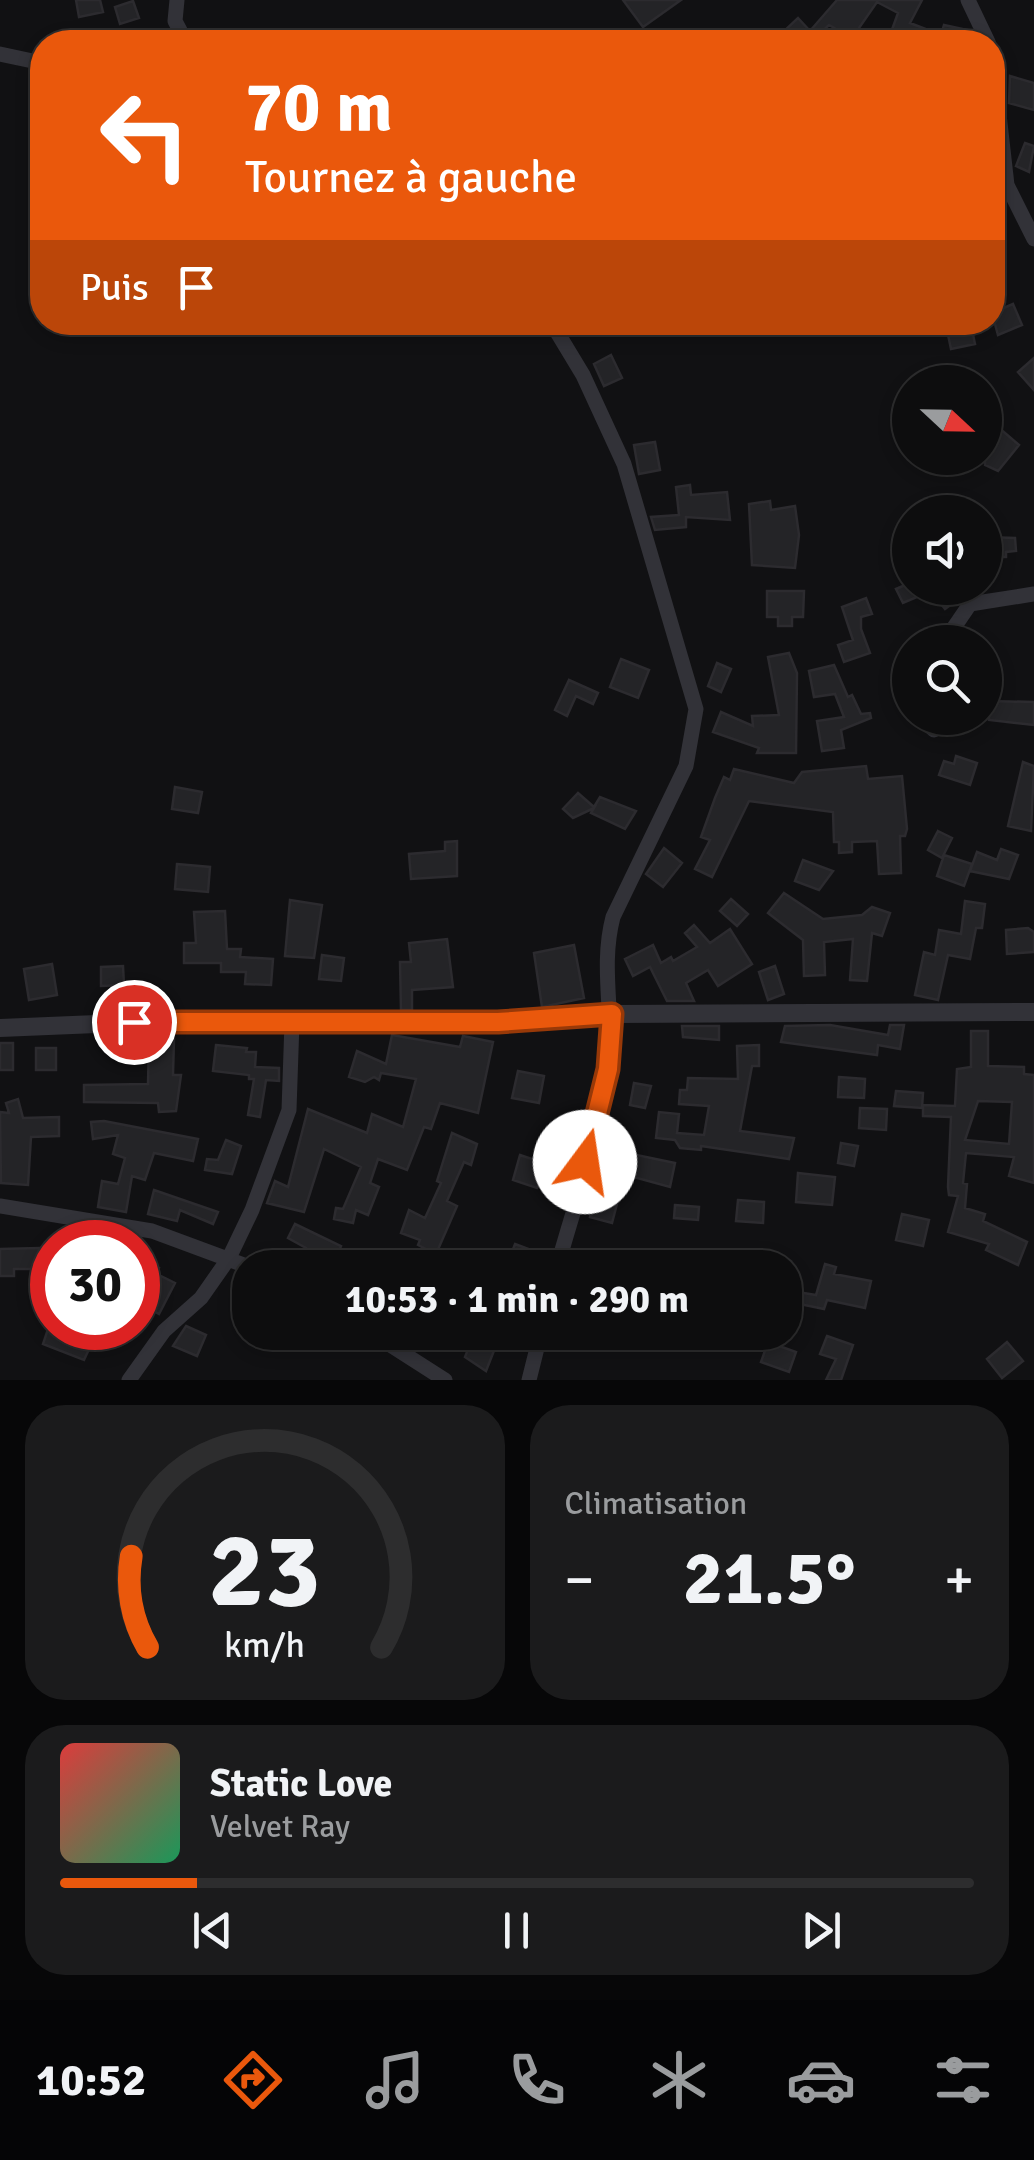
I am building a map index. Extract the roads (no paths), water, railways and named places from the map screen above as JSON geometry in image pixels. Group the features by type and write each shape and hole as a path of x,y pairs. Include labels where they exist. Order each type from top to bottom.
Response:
{"street":[{"path":"177,0 175,21 180,30"},
{"path":"968,0 982,30"},
{"path":"0,54 30,60"},
{"path":"1005,167 1007,185 1034,239"},
{"path":"559,335 624,464 696,708 686,766 613,917 606,943 612,1014 608,1069 563,1250"},
{"path":"956,625 970,604 1034,594"},
{"path":"0,1028 498,1022 612,1014 1034,1012"},
{"path":"129,1380 144,1356 201,1298 229,1258 252,1210 289,1110 292,1022"},
{"path":"0,1206 152,1231 232,1259"},
{"path":"398,1350 445,1380"},
{"path":"528,1380 536,1350"}]}
